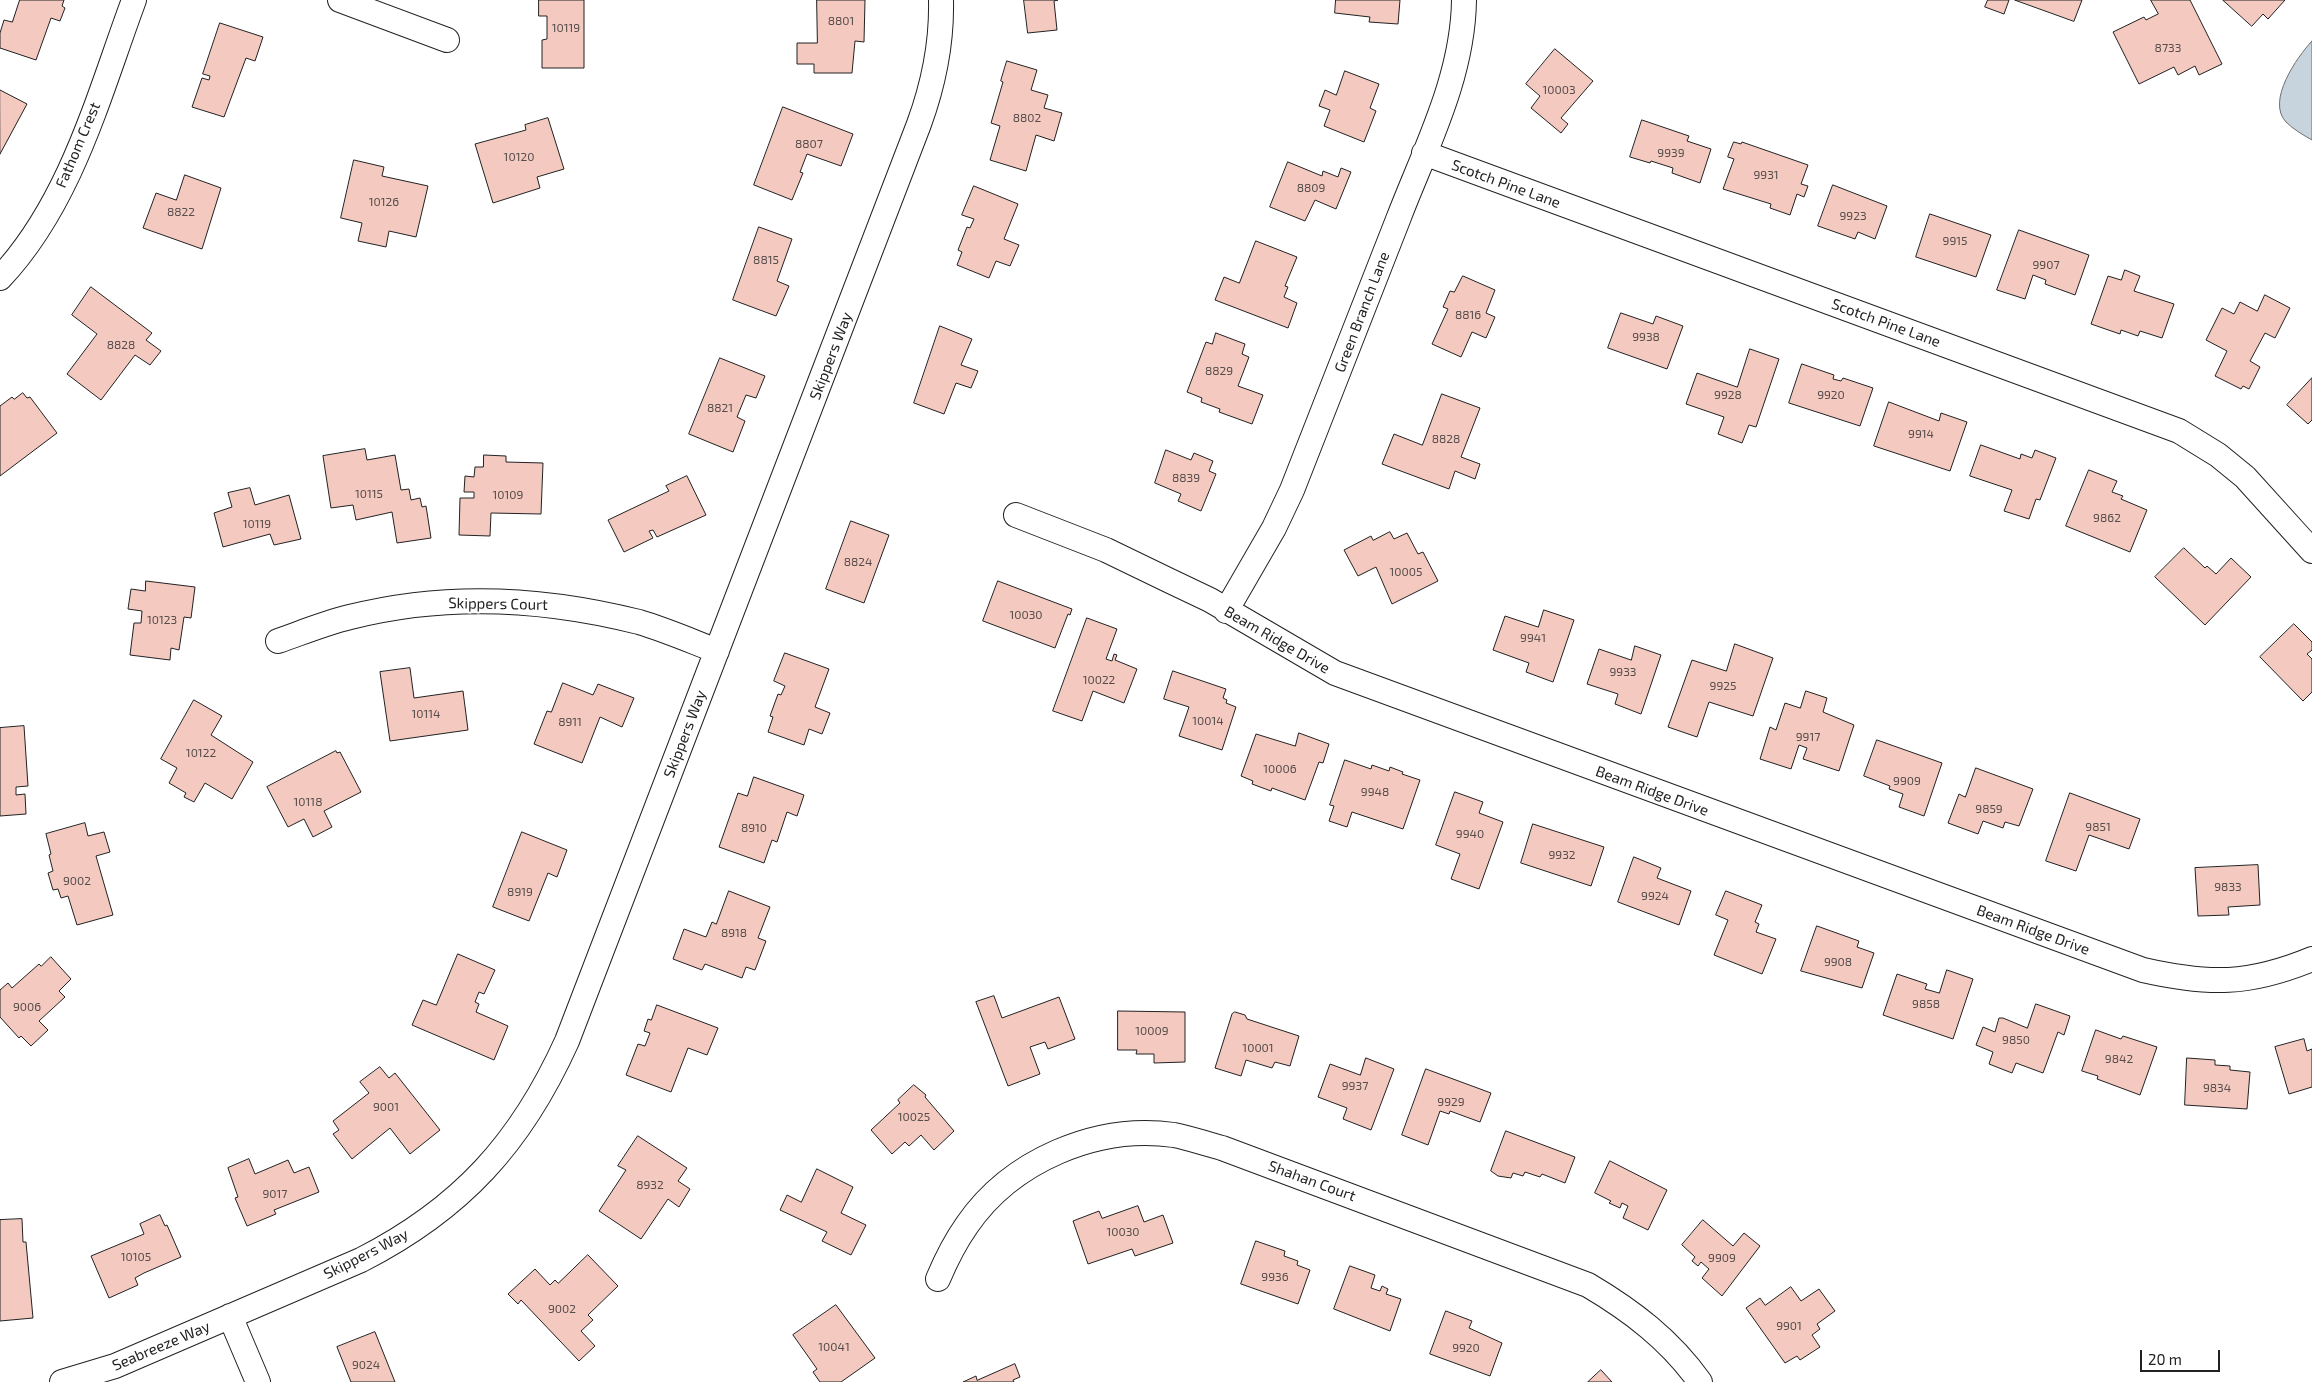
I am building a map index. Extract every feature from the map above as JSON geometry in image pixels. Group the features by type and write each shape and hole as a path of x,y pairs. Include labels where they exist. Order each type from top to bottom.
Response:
{"street":[{"name":"Fathom Crest","path":"0,278 30,240 62,185 86,128 134,0"},
{"path":"340,0 447,40"},
{"name":"Skippers Way","path":"230,1316 361,1260 405,1236 455,1200 491,1164 516,1134 538,1101 567,1041 924,110 939,47 941,0"},
{"name":"Green Branch Lane","path":"1226,611 1274,528 1292,490 1424,153 1455,70 1460,46 1464,0"},
{"name":"Scotch Pine Lane","path":"1424,153 2179,431 2218,455 2245,477 2312,551"},
{"name":"Beam Ridge Drive","path":"1016,515 1106,550 1210,600 1335,674 2143,970 2180,979 2230,981 2279,972 2312,960"},
{"name":"Skippers Court","path":"278,641 348,617 432,603 482,601 543,604 591,612 662,630 717,651"},
{"name":"Shahan Court","path":"938,1279 954,1245 975,1214 1001,1188 1031,1165 1076,1144 1100,1138 1138,1134 1174,1135 1222,1148 1588,1285 1640,1318 1675,1352 1700,1382"},
{"path":"230,1316 258,1382"},
{"name":"Seabreeze Way","path":"62,1382 115,1366 230,1316"}],"shaded area":[{"path":"2312,41 2312,140 2286,122 2281,113 2280,103 2281,91 2292,68"}],"building":[{"path":"20,0 64,0 62,6 65,8 60,21 51,18 36,60 0,48 0,33 4,20 12,22"},
{"path":"539,0 584,0 584,68 542,68 542,40 547,39 547,16 539,16"},
{"path":"817,0 865,0 864,42 855,41 852,73 814,73 814,64 797,64 797,43 817,43"},
{"path":"1024,0 1058,0 1054,1 1057,30 1028,33"},
{"path":"1336,0 1400,0 1398,24 1369,22 1370,17 1335,13"},
{"path":"1988,0 2009,0 2004,14 1985,7"},
{"path":"2015,0 2082,0 2074,21"},
{"path":"2151,0 2190,0 2222,64 2199,75 2195,66 2178,75 2174,67 2139,84 2113,32 2144,17 2146,20 2158,14"},
{"path":"2223,0 2285,0 2268,19 2263,14 2252,26"},
{"path":"220,23 263,37 255,61 246,58 224,117 192,107 202,78 209,80 210,76 203,74"},
{"path":"1555,49 1593,81 1561,118 1568,124 1561,133 1531,108 1540,96 1526,84"},
{"path":"1007,61 1037,70 1031,90 1048,95 1044,108 1062,113 1054,141 1036,135 1026,171 990,160 1000,126 991,123"},
{"path":"1345,71 1379,84 1370,108 1376,111 1364,142 1324,126 1330,110 1319,106 1325,90 1336,95"},
{"path":"0,90 27,104 0,154"},
{"path":"783,107 853,134 841,166 807,154 800,172 803,173 792,200 754,185"},
{"path":"548,118 564,169 537,177 540,188 493,203 475,144 526,130 525,125"},
{"path":"1642,120 1689,136 1687,141 1711,149 1700,183 1672,173 1673,168 1630,157"},
{"path":"1734,142 1741,144 1742,142 1808,165 1801,184 1808,186 1804,197 1797,194 1790,215 1770,208 1771,204 1723,189 1734,159 1728,157"},
{"path":"354,160 384,167 382,176 428,186 416,237 389,231 386,247 358,241 362,223 341,218"},
{"path":"1288,162 1322,176 1323,171 1338,177 1341,168 1351,172 1336,209 1315,200 1305,221 1270,207"},
{"path":"185,175 221,188 202,249 143,228 156,193 176,200"},
{"path":"1833,185 1887,206 1875,239 1858,232 1855,239 1818,226"},
{"path":"974,186 1018,204 1004,239 1019,245 1010,266 996,261 989,278 957,265 962,252 958,250 967,227 970,228 974,219 962,215"},
{"path":"1930,214 1991,235 1976,277 1916,257"},
{"path":"759,227 792,239 777,281 789,286 776,316 733,300"},
{"path":"2019,230 2089,255 2075,295 2045,284 2046,280 2033,275 2025,299 1997,290"},
{"path":"1256,241 1297,257 1285,286 1288,287 1284,297 1297,303 1288,328 1215,300 1224,277 1239,283"},
{"path":"2125,270 2140,276 2134,291 2174,304 2162,338 2140,331 2138,336 2121,330 2120,334 2091,324 2108,276 2121,280"},
{"path":"1463,276 1495,290 1486,313 1495,317 1486,338 1472,332 1461,357 1432,344 1448,309 1443,307 1450,291 1454,292"},
{"path":"91,287 152,333 146,340 161,351 150,365 135,355 101,400 67,374 97,334 72,315"},
{"path":"2265,295 2290,308 2275,338 2265,333 2250,361 2260,367 2249,389 2243,386 2241,389 2215,376 2227,351 2206,340 2222,308 2234,314 2240,302 2257,311"},
{"path":"1621,313 1653,324 1656,316 1683,326 1667,369 1608,348"},
{"path":"940,326 972,339 961,365 978,371 971,388 956,383 944,414 914,403"},
{"path":"1216,333 1245,344 1242,354 1249,357 1238,386 1263,395 1252,424 1219,412 1220,409 1201,402 1202,398 1187,392 1206,342 1212,344"},
{"path":"1750,349 1779,359 1756,427 1749,425 1742,443 1718,434 1724,417 1686,404 1697,373 1737,387"},
{"path":"720,358 765,376 756,398 746,395 737,417 745,421 733,452 689,434"},
{"path":"1802,364 1834,375 1833,379 1841,381 1843,378 1873,388 1860,426 1789,403"},
{"path":"2312,378 2312,420 2308,424 2287,405"},
{"path":"23,393 27,398 30,397 57,433 0,476 0,406 12,397 14,399"},
{"path":"1442,394 1480,408 1461,457 1480,464 1475,479 1455,471 1449,489 1382,464 1394,434 1422,445"},
{"path":"1889,402 1939,421 1941,413 1967,422 1950,471 1874,446"},
{"path":"1981,445 2020,459 2021,454 2032,458 2035,450 2056,458 2040,500 2036,499 2029,519 2004,511 2012,490 1970,476"},
{"path":"365,449 367,460 395,455 401,490 409,489 411,500 420,498 422,507 426,506 431,538 397,543 392,512 356,520 353,505 331,508 323,456"},
{"path":"1166,450 1191,460 1194,453 1213,461 1209,471 1216,474 1201,511 1178,501 1181,494 1155,483"},
{"path":"484,455 506,456 506,462 543,463 541,514 491,513 490,536 459,535 460,498 474,498 474,492 464,492 465,476 474,477 475,467 483,467"},
{"path":"2089,470 2117,481 2112,492 2123,496 2121,499 2147,510 2130,552 2066,526"},
{"path":"687,476 706,515 657,537 653,530 649,531 653,538 624,552 608,520 669,491 666,486"},
{"path":"250,488 255,505 289,495 301,539 274,545 270,534 223,547 214,513 232,507 228,493"},
{"path":"851,521 889,535 864,603 826,589"},
{"path":"1390,532 1394,539 1407,533 1418,554 1423,552 1438,581 1392,604 1376,567 1358,576 1344,550 1371,536 1373,540"},
{"path":"2184,548 2205,568 2207,566 2216,574 2231,558 2251,577 2205,625 2155,577"},
{"path":"146,581 195,587 191,618 184,617 179,650 171,648 170,660 130,655 134,623 141,623 142,611 128,609 131,589 145,591"},
{"path":"998,581 1072,609 1070,615 1068,614 1055,648 983,621"},
{"path":"1544,610 1574,620 1553,682 1526,672 1529,663 1493,650 1505,616 1538,627"},
{"path":"1087,618 1117,629 1106,659 1112,661 1114,654 1117,655 1115,660 1137,669 1124,703 1093,691 1082,721 1053,711"},
{"path":"2294,624 2312,642 2312,650 2307,654 2312,659 2312,692 2303,701 2260,657"},
{"path":"1735,644 1773,658 1753,716 1709,702 1697,737 1668,727 1692,660 1726,671"},
{"path":"1635,646 1661,655 1641,714 1615,704 1618,694 1587,684 1599,649 1631,660"},
{"path":"785,653 829,669 815,707 830,713 822,734 809,729 804,745 768,732 773,717 770,716 778,694 781,695 785,686 774,681"},
{"path":"410,668 414,698 463,691 468,730 390,741 380,672"},
{"path":"1173,671 1226,689 1223,698 1227,700 1226,703 1236,707 1222,750 1179,736 1189,707 1164,699"},
{"path":"563,683 593,695 598,684 634,698 622,727 600,717 582,763 534,744 547,711 551,712"},
{"path":"1806,691 1827,698 1823,712 1854,725 1839,771 1803,759 1807,748 1799,745 1791,769 1760,759 1770,727 1776,730 1785,703 1800,708"},
{"path":"194,700 222,716 211,735 253,762 232,799 205,783 194,802 184,797 186,793 169,783 177,768 161,759"},
{"path":"24,726 28,786 16,787 16,795 25,794 26,814 0,816 0,728"},
{"path":"1299,733 1329,744 1323,763 1319,762 1305,800 1272,788 1271,791 1252,784 1253,781 1241,776 1256,734 1295,746"},
{"path":"1877,740 1942,763 1924,816 1899,807 1903,794 1889,789 1890,786 1864,776"},
{"path":"336,751 337,753 340,752 361,792 324,811 332,827 313,837 304,819 288,827 267,787"},
{"path":"1345,760 1371,769 1372,765 1389,771 1390,767 1403,772 1402,774 1420,780 1403,829 1352,812 1347,827 1329,821 1334,806 1330,805"},
{"path":"1976,768 2033,789 2019,826 2005,822 2003,828 1983,821 1978,834 1948,823 1959,794 1965,797"},
{"path":"754,777 804,795 797,816 787,812 777,842 772,840 764,863 719,847 738,793 747,796"},
{"path":"1455,792 1483,802 1479,813 1503,822 1479,889 1451,879 1460,854 1436,845"},
{"path":"2070,793 2140,819 2129,849 2089,835 2076,871 2046,861"},
{"path":"85,823 88,836 104,832 110,852 96,856 113,915 77,925 68,896 61,898 58,889 53,890 48,873 53,871 46,834"},
{"path":"1533,824 1604,847 1591,886 1521,863"},
{"path":"522,832 567,850 557,877 548,873 529,921 493,907"},
{"path":"1634,857 1661,868 1657,878 1691,891 1679,925 1618,902"},
{"path":"2258,865 2260,905 2228,907 2229,915 2198,916 2195,868"},
{"path":"729,891 770,907 758,938 766,941 755,970 746,967 742,978 705,964 702,970 673,959 684,929 706,937 712,922 716,924"},
{"path":"1726,891 1762,905 1755,922 1759,924 1756,932 1776,939 1762,974 1714,955 1728,920 1716,915"},
{"path":"1817,926 1859,941 1857,947 1874,953 1862,988 1801,971"},
{"path":"458,954 495,970 484,994 479,992 475,1002 479,1004 476,1012 508,1026 494,1060 412,1025 423,1000 436,1005"},
{"path":"51,957 71,979 59,991 65,997 39,1021 48,1030 31,1046 21,1036 19,1038 0,1017 0,990 8,983 12,988 39,964 41,966"},
{"path":"1947,970 1973,979 1953,1039 1883,1015 1897,974 1927,984 1925,989 1939,993"},
{"path":"994,996 1002,1018 1059,997 1075,1039 1048,1049 1045,1042 1030,1047 1040,1074 1008,1086 976,1002"},
{"path":"2036,1004 2070,1016 2064,1035 2058,1032 2043,1073 2016,1063 2012,1073 1989,1064 1993,1052 1976,1045 1983,1027 1995,1032 1999,1018 2003,1018 2027,1028"},
{"path":"657,1005 718,1028 707,1055 688,1048 671,1092 626,1075 638,1044 645,1046 650,1033 644,1031 648,1019 651,1020"},
{"path":"1118,1011 1185,1012 1185,1062 1154,1063 1154,1054 1136,1054 1137,1050 1118,1050"},
{"path":"1235,1012 1245,1015 1247,1019 1299,1036 1290,1066 1275,1062 1272,1068 1246,1060 1241,1076 1215,1068 1232,1014"},
{"path":"2096,1030 2121,1039 2123,1036 2157,1047 2140,1095 2097,1079 2098,1076 2082,1071"},
{"path":"2304,1039 2307,1051 2312,1049 2312,1087 2289,1094 2275,1047"},
{"path":"1366,1058 1394,1069 1371,1130 1343,1119 1347,1108 1318,1097 1330,1064 1360,1075"},
{"path":"2187,1058 2215,1060 2215,1065 2230,1066 2230,1070 2250,1072 2247,1109 2185,1105"},
{"path":"380,1067 389,1078 395,1073 440,1130 410,1154 390,1128 352,1159 333,1134 339,1130 333,1121 369,1093 360,1082"},
{"path":"1426,1069 1491,1093 1480,1122 1450,1111 1449,1114 1440,1111 1428,1145 1402,1135"},
{"path":"914,1085 926,1095 925,1097 954,1131 934,1150 921,1135 909,1146 905,1142 892,1154 871,1130 900,1103 898,1100"},
{"path":"1506,1131 1575,1157 1565,1183 1542,1174 1540,1177 1525,1172 1523,1176 1513,1173 1511,1178 1498,1176 1491,1171"},
{"path":"638,1136 687,1168 678,1181 690,1189 679,1207 668,1199 641,1239 599,1211 626,1170 618,1166"},
{"path":"249,1159 255,1174 288,1160 294,1173 309,1167 319,1192 274,1210 276,1214 247,1226 235,1198 238,1197 228,1168"},
{"path":"1610,1161 1667,1190 1648,1230 1623,1218 1628,1206 1622,1203 1620,1208 1595,1193"},
{"path":"817,1169 853,1187 841,1213 866,1225 851,1255 822,1241 827,1232 780,1210 787,1195 801,1202"},
{"path":"1138,1206 1144,1222 1163,1215 1173,1243 1135,1256 1132,1249 1088,1264 1073,1221 1099,1211 1102,1218"},
{"path":"160,1215 165,1226 167,1225 181,1257 135,1278 138,1285 109,1298 91,1256 144,1234 140,1224"},
{"path":"22,1219 23,1242 26,1242 33,1318 0,1321 0,1220"},
{"path":"1703,1220 1733,1246 1744,1233 1760,1246 1722,1296 1702,1278 1709,1269 1701,1262 1698,1266 1692,1261 1695,1257 1682,1245"},
{"path":"1256,1241 1285,1251 1284,1256 1298,1261 1297,1265 1310,1270 1298,1304 1241,1284"},
{"path":"588,1255 618,1286 588,1315 593,1320 581,1331 595,1346 579,1361 521,1300 518,1304 508,1294 535,1269 550,1285 555,1280 558,1283"},
{"path":"1350,1266 1375,1275 1371,1288 1380,1291 1382,1286 1388,1289 1386,1294 1401,1299 1390,1331 1334,1309"},
{"path":"1791,1287 1801,1301 1819,1289 1835,1311 1817,1324 1820,1329 1812,1335 1820,1347 1800,1360 1797,1356 1785,1363 1746,1308 1760,1298 1765,1305"},
{"path":"836,1305 875,1358 841,1382 820,1382 813,1372 817,1369 793,1335"},
{"path":"1446,1311 1472,1321 1469,1328 1502,1343 1490,1376 1430,1354"},
{"path":"375,1332 395,1382 351,1382 337,1347"},
{"path":"1015,1364 1020,1377 1013,1380 1014,1382 963,1382 976,1376 977,1380"},
{"path":"1601,1370 1612,1382 1588,1382"}]}
